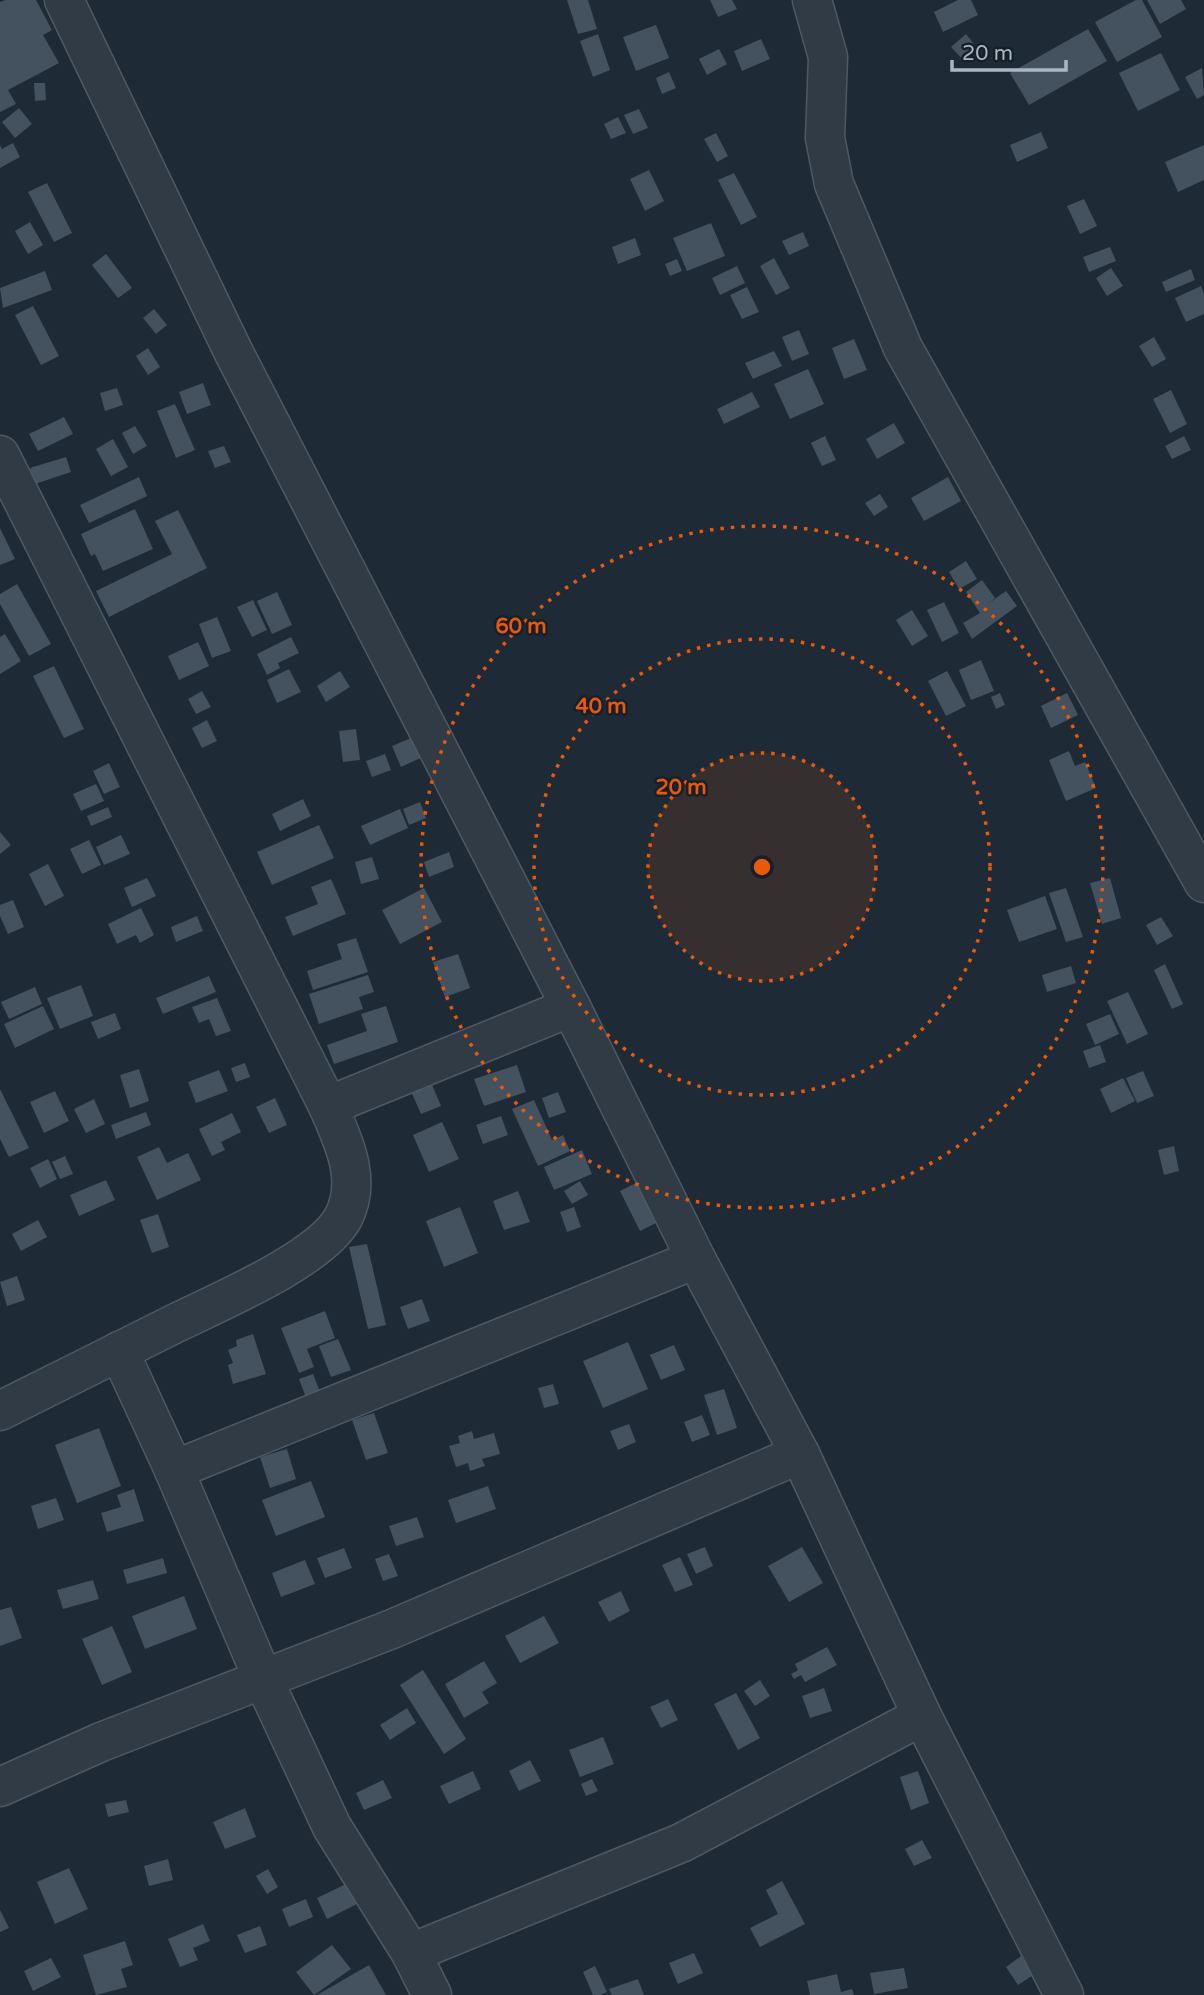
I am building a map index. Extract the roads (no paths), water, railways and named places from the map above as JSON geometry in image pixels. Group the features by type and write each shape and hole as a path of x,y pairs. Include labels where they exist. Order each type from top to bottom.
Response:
{"street":[{"path":"64,0 233,351 571,1007 696,1259 800,1454 922,1716 1064,1995"},
{"path":"812,0 828,57 825,138 834,184 903,348 1204,883"},
{"path":"0,455 328,1106 349,1155 351,1190 342,1218 320,1244 262,1280 0,1410"},
{"path":"328,1106 571,1007"},
{"path":"174,1470 696,1259"},
{"path":"119,1352 174,1470 263,1679 332,1827 411,1953 432,1995"},
{"path":"0,1787 102,1742 392,1629 800,1454"},
{"path":"411,1953 681,1843 922,1716"}]}
